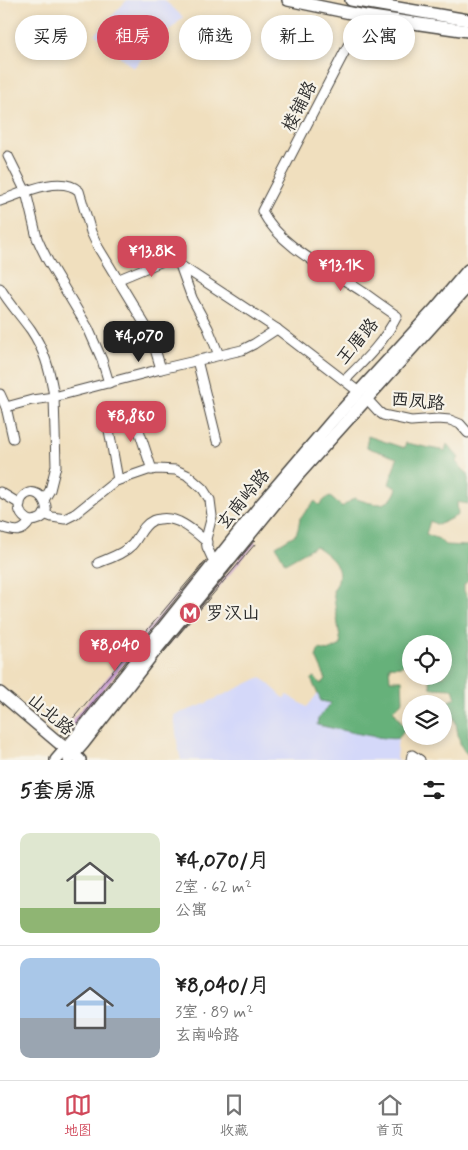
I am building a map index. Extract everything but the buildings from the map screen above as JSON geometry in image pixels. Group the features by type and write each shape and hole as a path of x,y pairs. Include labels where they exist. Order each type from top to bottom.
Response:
{"main road":[{"path":"288,0 360,15"},
{"path":"351,0 468,20"},
{"path":"415,23 468,31"},
{"name":"玄南岭路","path":"396,359 468,270"},
{"name":"玄南岭路","path":"68,757 363,396 396,359 468,286"},
{"name":"山北路","path":"0,693 68,757"},
{"name":"山北路","path":"0,702 68,757"}],"street":[{"name":"楼铺路","path":"262,211 343,55"},
{"path":"8,156 26,192 41,247 88,328 109,383"},
{"path":"0,201 42,186 69,186 79,191 94,240 150,333 161,369"},
{"name":"王厝路","path":"262,211 277,232 298,250 397,316 377,348 345,380"},
{"name":"西凤路","path":"118,280 177,255 180,265 277,329 345,380 378,412 383,415 412,421 450,420 460,424 468,433"},
{"path":"180,265 192,298 219,355"},
{"path":"0,288 32,331 41,348 54,397 56,466 50,490 44,500"},
{"path":"6,407 32,400 54,397 248,348 277,329"},
{"path":"197,360 217,441"},
{"path":"0,394 6,407 13,438"},
{"path":"132,409 152,470"},
{"path":"109,430 118,480"},
{"path":"44,514 65,520 116,480 152,470 176,470 187,475 203,489 210,500 212,516 206,539 212,558"},
{"path":"0,492 20,504"},
{"path":"30,493 42,497 46,506 44,514 37,520 30,520 20,512 20,504 25,495 30,493"},
{"path":"98,563 125,551 152,520 165,518 177,520 192,529 207,542"},
{"path":"0,527 19,531 30,520"}],"shaded area":[{"path":"127,0 164,0 181,15 179,15 179,21 169,31 169,15 113,15"},
{"path":"124,60 141,60 133,68"},
{"path":"261,677 284,698 287,695 307,707 318,693 321,701 331,703 318,719 393,739 398,738 396,758 400,760 181,760 174,715 200,706"}],"green space":[{"path":"368,436 404,448 406,443 445,451 447,444 459,458 456,462 468,474 468,504 457,502 458,515 438,525 430,521 426,534 439,539 445,545 468,546 468,581 464,585 464,591 468,598 468,755 460,743 452,716 452,700 456,698 453,689 431,688 430,685 452,685 452,635 402,635 402,666 389,666 390,680 402,680 402,702 393,710 402,724 402,733 398,738 372,736 317,725 318,719 331,703 321,701 311,679 314,677 321,684 326,679 316,657 319,649 328,651 341,645 333,591 339,577 338,571 332,560 315,546 285,563 276,546 296,534 300,518 315,501 319,505 329,496 342,507 354,498 374,504 385,503 390,500 397,488 389,484 397,458 366,447"}],"place":[{"name":"罗汉山","path":"190,613"}]}
